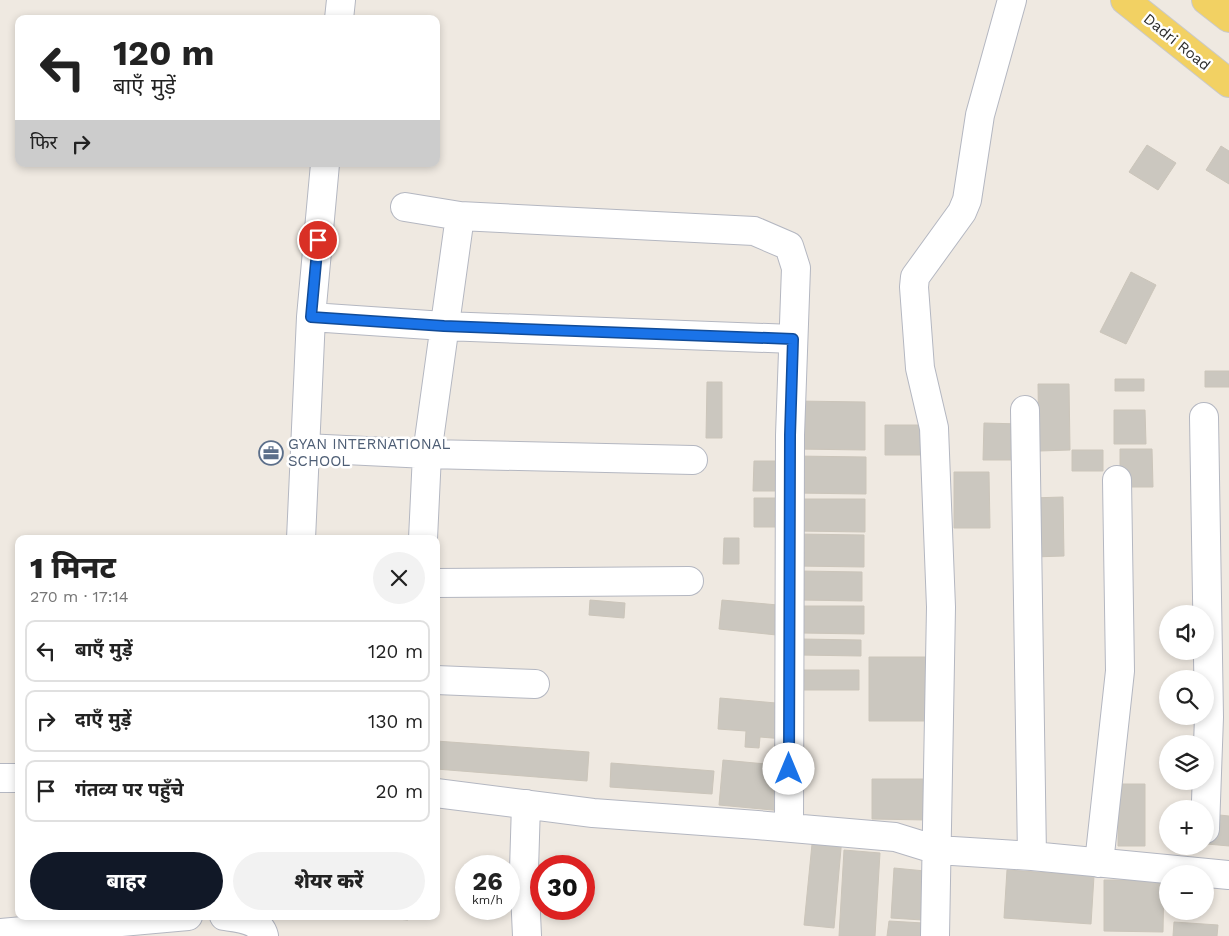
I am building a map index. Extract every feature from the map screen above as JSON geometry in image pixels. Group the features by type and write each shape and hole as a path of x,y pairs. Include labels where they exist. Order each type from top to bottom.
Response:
{"main road":[{"name":"Dadri Road","path":"1125,0 1229,83"},
{"path":"1206,0 1229,18"}],"street":[{"path":"339,15 340,0"},
{"path":"935,936 941,607 934,428 920,368 914,287 915,277 962,212 967,200 980,115 1012,0"},
{"path":"301,535 311,317 325,167"},
{"path":"405,207 460,216 754,231 789,246 796,268 790,445 789,827"},
{"path":"423,535 427,454 460,216"},
{"path":"311,317 444,326 793,339"},
{"path":"1025,410 1032,856"},
{"path":"1204,417 1209,717 1206,800"},
{"path":"305,448 427,454 693,460"},
{"path":"1099,863 1120,671 1116,480"},
{"path":"440,583 689,582"},
{"path":"440,680 536,684"},
{"path":"0,778 15,778"},
{"path":"440,793 593,813 789,827 895,837 937,850 1032,856 1159,869"},
{"path":"526,804 524,870 527,936"},
{"path":"1214,874 1229,875"},
{"path":"0,933 144,920"},
{"path":"249,920 263,931 264,936"}],"building":[{"path":"1147,145 1176,163 1158,190 1129,172"},
{"path":"1221,146 1229,151 1229,184 1206,170"},
{"path":"1131,272 1156,285 1126,344 1100,332"},
{"path":"1205,371 1229,371 1229,387 1205,387"},
{"path":"1115,379 1144,379 1144,391 1115,391"},
{"path":"707,382 722,382 722,438 706,438"},
{"path":"1038,384 1069,384 1070,450 1039,451"},
{"path":"796,401 865,402 865,450 796,449"},
{"path":"1114,410 1145,410 1146,444 1114,444"},
{"path":"984,423 1021,424 1021,460 983,460"},
{"path":"885,425 921,425 921,455 885,455"},
{"path":"1120,449 1152,449 1153,487 1120,487"},
{"path":"1072,450 1103,450 1103,471 1072,471"},
{"path":"795,456 866,457 866,494 795,493"},
{"path":"754,461 789,461 788,491 753,491"},
{"path":"954,472 989,472 990,528 954,528"},
{"path":"1063,497 1064,556 1032,557 1031,498"},
{"path":"754,498 789,498 789,527 754,527"},
{"path":"798,499 865,499 865,532 798,531"},
{"path":"797,534 864,535 864,567 797,566"},
{"path":"724,538 739,538 739,564 723,564"},
{"path":"800,571 862,572 862,601 800,600"},
{"path":"590,600 625,603 624,618 589,615"},
{"path":"722,600 789,606 786,636 719,629"},
{"path":"802,606 864,606 864,634 802,633"},
{"path":"800,639 861,640 861,656 800,655"},
{"path":"869,657 928,657 928,721 869,721"},
{"path":"797,670 859,670 859,690 797,690"},
{"path":"720,698 787,704 784,739 760,737 759,748 745,747 746,731 718,729"},
{"path":"440,741 589,752 587,781 440,769"},
{"path":"723,760 787,766 783,811 719,805"},
{"path":"611,763 714,771 712,794 610,787"},
{"path":"872,779 926,779 926,820 872,819"},
{"path":"1118,784 1145,784 1145,846 1118,846"},
{"path":"1214,814 1229,816 1229,846 1214,845"},
{"path":"813,834 842,837 834,928 804,925"},
{"path":"844,850 880,853 875,936 839,936"},
{"path":"894,868 925,871 922,920 891,918"},
{"path":"1007,870 1094,876 1091,924 1004,918"},
{"path":"1104,880 1159,880 1159,920 1163,920 1163,932 1104,931"},
{"path":"889,921 923,923 922,936 887,936"},
{"path":"1174,922 1218,925 1217,936 1173,936"}],"place":[{"name":"GYAN INTERNATIONAL SCHOOL","path":"271,453"}],"route":[{"path":"318,240 311,317 444,326 623,331 793,339 790,435 789,769"}]}
